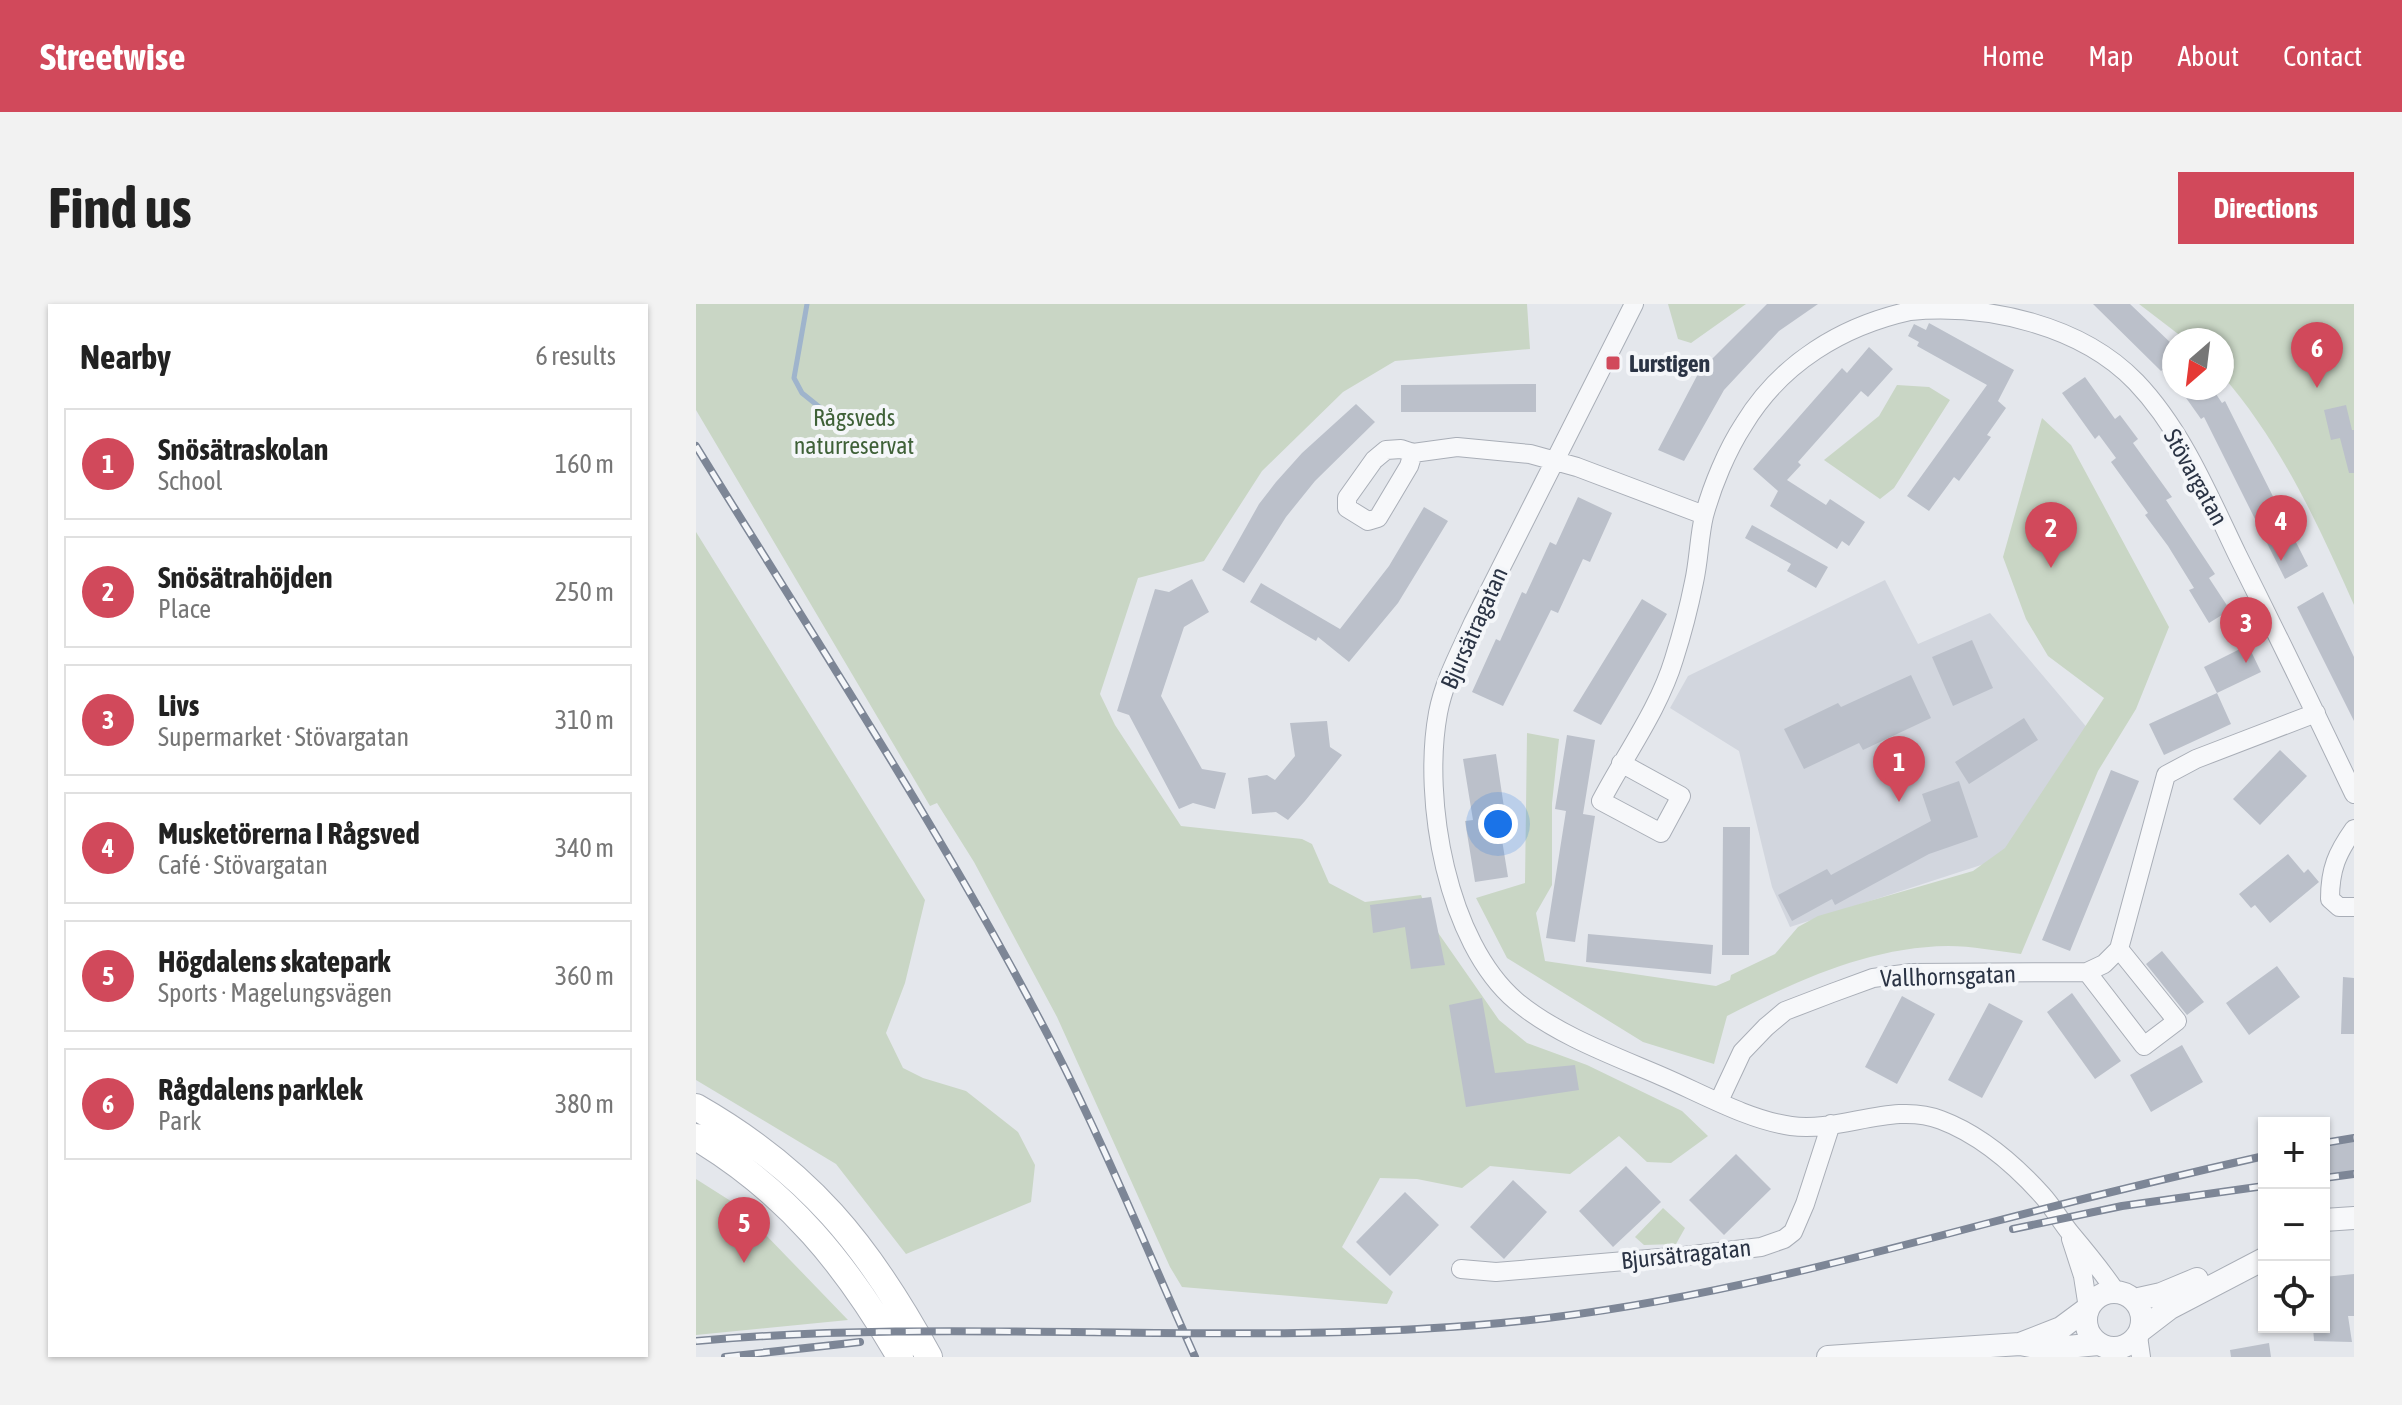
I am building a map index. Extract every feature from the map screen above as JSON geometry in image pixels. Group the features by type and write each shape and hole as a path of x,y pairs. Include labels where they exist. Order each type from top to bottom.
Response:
{"main road":[{"path":"696,1107 763,1151 831,1212 866,1253 889,1287 929,1357"},
{"path":"696,1137 744,1169 812,1229 852,1280 900,1357"}],"street":[{"name":"Bjursätragatan","path":"1634,304 1450,672 1439,710 1433,765 1435,806 1454,904 1467,934 1500,986 1554,1027 1719,1101 1791,1126 1907,1115 1943,1120 1970,1134 2009,1161 2044,1197 2069,1232 2125,1296"},
{"name":"Stövargatan","path":"1621,763 1661,692 1674,661 1694,582 1704,515 1719,475 1744,424 1770,390 1797,363 1827,341 1860,325 1927,307 1979,307 2056,328 2095,349 2136,382 2172,429 2202,482 2354,794"},
{"path":"1413,453 1457,447 1530,454 1704,515"},
{"path":"2119,949 2177,1021 2144,1046 2087,972 2104,964 2119,949 2166,775 2196,759 2316,713"},
{"path":"2354,829 2331,870 2330,886 2330,899 2339,907 2354,907"},
{"name":"Vallhornsgatan","path":"1719,1101 1742,1052 1785,1011 1873,978 1911,973 2087,972"},
{"name":"Bjursätragatan","path":"1461,1269 1496,1272 1670,1257 1761,1247 1784,1239 1793,1232 1805,1204 1831,1124"},
{"path":"2330,1220 2351,1218"},
{"path":"2330,1230 2351,1218"},
{"name":"Bjursätragatan","path":"2069,1232 2083,1276 2088,1308"},
{"path":"2020,1344 2061,1328 2100,1295 2161,1294 2258,1248"},
{"path":"1828,1357 2020,1344 2047,1349 2124,1347 2140,1341 2170,1308 2260,1261"},
{"path":"2125,1296 2143,1320 2140,1341"},
{"path":"2088,1308 2086,1327 2106,1349"}],"shaded area":[{"path":"1885,580 1918,644 1990,613 2089,730 2015,854 1790,927 1772,887 1739,751 1670,708 1688,676"}],"green space":[{"name":"Rågsveds naturreservat","path":"696,304 1527,304 1530,349 1395,361 1343,392 1262,471 1204,561 1138,578 1100,694 1115,725 1181,826 1302,839 1312,844 1329,883 1365,902 1421,895 1432,924 1499,1020 1527,1043 1587,1065 1682,1111 1708,1136 1671,1163 1647,1162 1619,1136 1570,1174 1490,1166 1462,1188 1417,1179 1380,1178 1342,1247 1393,1292 1387,1304 1182,1287 1170,1267 1057,1017 974,862 937,803 930,806 696,410"},
{"path":"1668,304 1746,304 1691,343 1678,339"},
{"path":"2139,304 2354,304 2354,605 2297,485 2234,390 2234,328 2170,328"},
{"path":"1897,385 1929,387 1950,400 1894,488 1880,499 1824,460 1879,416"},
{"path":"2042,418 2071,445 2169,627 2136,709 2098,771 2021,954 1957,946 1918,948 1890,952 1834,968 1727,1016 1714,1064 1643,1042 1507,958 1476,898 1525,883 1527,733 1559,739 1552,803 1552,885 1536,913 1545,961 1716,986 1730,980 1731,975 1775,954 1798,927 1818,916 1973,871 2005,848 2104,698 2048,656 2026,619 2003,557"},
{"path":"696,532 925,900 905,983 886,1033 903,1068 923,1078 966,1091 1018,1132 1035,1165 1031,1202 906,1254 836,1164 696,1080"},
{"path":"696,1179 737,1205 848,1320 696,1335"},
{"path":"1663,1208 1685,1228 1676,1244 1644,1245 1635,1237"}],"building":[{"path":"1767,304 1818,304 1779,331 1724,390 1684,461 1658,450 1699,372"},
{"path":"2093,304 2130,304 2162,335 2161,371"},
{"path":"1929,323 2014,370 1998,401 2006,408 1987,435 1991,437 1959,481 1954,477 1929,511 1907,496 1987,385 1917,346 1919,342 1908,336 1914,324 1926,330"},
{"path":"1869,347 1893,369 1868,397 1861,391 1798,462 1801,465 1787,480 1826,505 1830,499 1865,522 1849,546 1842,541 1837,549 1770,506 1778,491 1753,469 1842,368 1847,373"},
{"path":"2085,377 2115,419 2120,415 2138,439 2133,443 2172,497 2166,500 2215,574 2209,578 2230,610 2209,623 2189,590 2194,588 2145,515 2148,513 2111,462 2116,458 2099,435 2095,439 2062,393"},
{"path":"1536,384 1536,412 1401,412 1401,385"},
{"path":"2188,400 2225,401 2308,566 2285,579 2204,417 2201,419"},
{"path":"1356,404 1375,422 1315,481 1286,517 1244,583 1222,570 1259,504 1276,482 1302,453"},
{"path":"2346,405 2354,430 2354,473 2349,473 2340,438 2331,440 2324,410"},
{"path":"1578,497 1612,513 1590,562 1583,559 1558,613 1551,610 1503,706 1472,692 1496,639 1500,641 1522,592 1526,594 1550,542 1556,545"},
{"path":"1424,507 1448,521 1398,603 1349,662 1318,637 1316,641 1250,602 1261,583 1340,629 1389,566"},
{"path":"1752,525 1828,567 1816,588 1787,571 1791,564 1745,538"},
{"path":"1192,579 1209,612 1184,627 1161,696 1202,769 1226,773 1215,809 1193,803 1179,809 1129,715 1117,711 1155,589 1169,592"},
{"path":"2323,592 2354,657 2354,721 2297,607"},
{"path":"1642,599 1667,614 1601,725 1573,711"},
{"path":"1972,640 1993,688 1953,706 1932,657"},
{"path":"2248,645 2261,672 2217,693 2204,667"},
{"path":"1911,675 1931,718 1863,750 1859,743 1804,769 1784,729 1838,703 1841,707"},
{"path":"2217,693 2231,724 2164,755 2149,724"},
{"path":"2024,718 2038,740 1969,784 1955,762"},
{"path":"1327,721 1330,747 1342,755 1305,801 1288,820 1276,812 1252,814 1248,778 1267,775 1275,780 1295,756 1290,723"},
{"path":"1567,735 1595,740 1583,814 1595,816 1575,942 1546,938 1566,811 1555,809"},
{"path":"2280,750 2307,776 2260,825 2233,799"},
{"path":"1496,754 1505,814 1498,815 1508,877 1475,882 1465,821 1473,820 1463,759"},
{"path":"2111,770 2139,781 2070,951 2042,940"},
{"path":"1959,781 1978,837 1929,854 1835,905 1832,899 1792,921 1778,895 1827,869 1831,875 1931,821 1922,794"},
{"path":"1723,827 1750,827 1749,955 1722,955"},
{"path":"2288,854 2304,873 2308,869 2319,882 2270,923 2255,905 2251,908 2239,894"},
{"path":"1431,897 1445,965 1411,969 1405,927 1373,933 1370,905"},
{"path":"1588,934 1713,945 1711,974 1586,962"},
{"path":"2162,951 2204,1002 2187,1015 2146,964"},
{"path":"2277,966 2300,997 2249,1035 2226,1003"},
{"path":"2343,977 2354,978 2354,1034 2341,1034"},
{"path":"2072,993 2121,1061 2095,1079 2047,1012"},
{"path":"1902,996 1935,1014 1897,1084 1865,1067"},
{"path":"1482,998 1495,1073 1575,1065 1579,1090 1466,1107 1449,1005"},
{"path":"1989,1003 2023,1021 1982,1098 1948,1080"},
{"path":"2182,1045 2203,1082 2151,1112 2130,1075"},
{"path":"2354,1141 2354,1171 2330,1174 2330,1146"},
{"path":"1736,1154 1771,1189 1724,1235 1689,1200"},
{"path":"1626,1166 1661,1202 1613,1247 1579,1211"},
{"path":"1513,1180 1547,1212 1504,1259 1470,1227"},
{"path":"1405,1192 1439,1225 1390,1276 1356,1242"},
{"path":"2354,1274 2354,1316 2348,1316 2352,1342 2314,1341 2313,1333 2330,1333 2330,1276"},
{"path":"2269,1343 2271,1357 2231,1357 2230,1350"}],"waterway":[{"path":"807,304 794,378 802,393 828,414"}],"railway":[{"path":"696,446 880,742 1011,967 1090,1121 1195,1357"},
{"path":"2330,1142 2354,1138"},
{"path":"696,1341 797,1334 897,1332 1300,1333 1400,1330 1563,1316 1745,1284 2258,1157"},
{"path":"2330,1177 2354,1174"},
{"path":"2013,1229 2122,1206 2258,1187"},
{"path":"725,1357 860,1342"}],"place":[{"name":"Lurstigen","path":"1613,363"},
{"name":"Rågdalens parklek","path":"2317,388"},
{"name":"Musketörerna I Rågsved","path":"2281,561"},
{"name":"Snösätrahöjden","path":"2051,568"},
{"name":"Livs","path":"2246,663"},
{"name":"Snösätraskolan","path":"1899,802"},
{"name":"Högdalens skatepark","path":"744,1263"}]}
